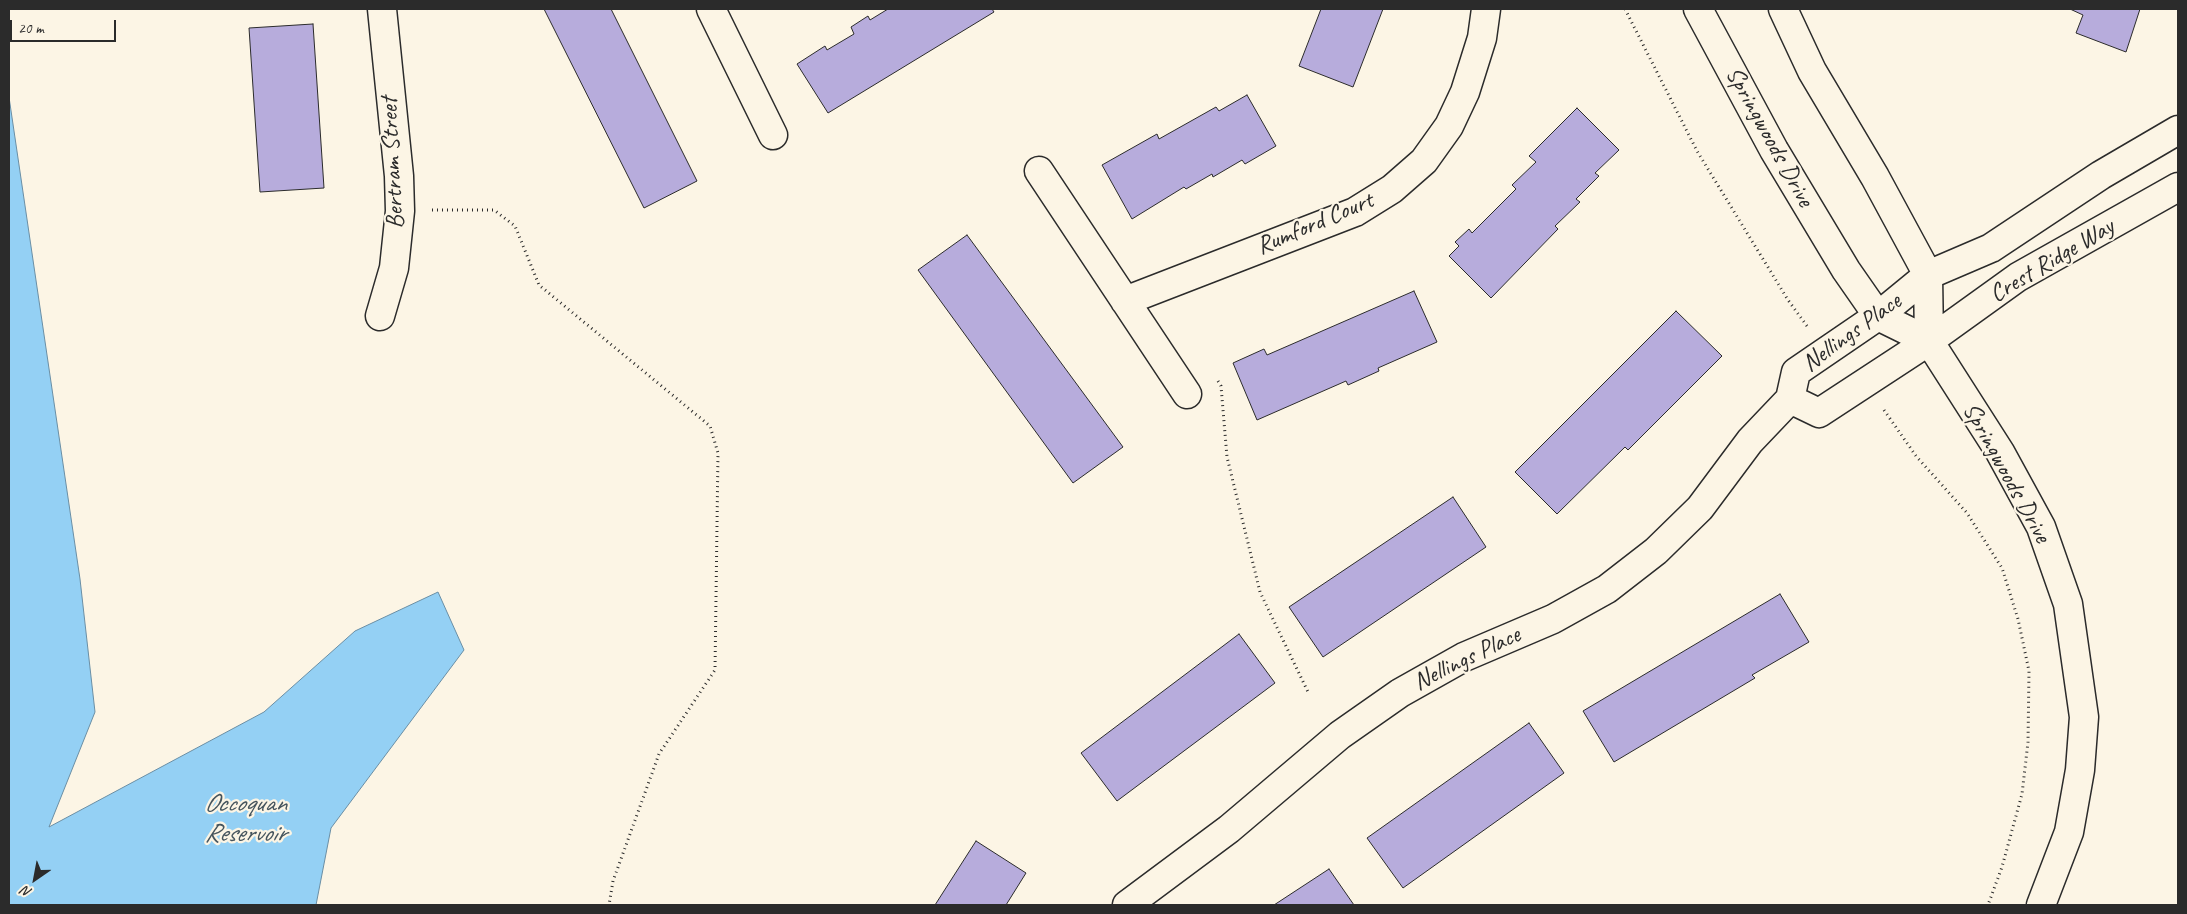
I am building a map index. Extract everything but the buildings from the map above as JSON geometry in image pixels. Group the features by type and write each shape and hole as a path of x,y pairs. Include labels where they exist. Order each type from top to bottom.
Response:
{"street":[{"name":"Bertram Street","path":"380,316 394,268 400,211 399,176 382,9"},
{"path":"710,9 773,136"},
{"name":"Rumford Court","path":"1125,301 1355,212 1392,189 1424,161 1449,126 1468,83 1482,38 1486,9"},
{"name":"Springwoods Drive","path":"1698,9 1774,150 1846,270 1878,316 1928,341 2000,452 2041,527 2068,604 2084,717 2080,770 2069,832 2041,905"},
{"path":"1783,9 1812,70 1875,177 1928,275 1928,341"},
{"name":"Crest Ridge Way","path":"1928,275 1991,248 2101,175 2178,130"},
{"path":"1040,171 1187,394"},
{"name":"Crest Ridge Way","path":"1928,341 2018,277 2178,187"},
{"name":"Nellings Place","path":"1127,905 1229,829 1340,735 1400,692 1464,657 1553,619 1607,589 1656,551 1700,508 1750,441 1790,399 1796,372 1878,316 1928,275"},
{"name":"Nellings Place","path":"1790,399 1819,413 1928,341"}],"path":[{"path":"1625,9 1697,151 1788,300 1810,329 1837,344"},
{"path":"400,211 494,210 515,226 539,284 710,426 718,453 715,670 660,754 613,880 609,905"},
{"path":"1216,378 1221,386 1227,457 1260,592 1308,692"},
{"path":"1870,380 1879,393 1883,409 1916,456 1967,514 2002,568 2018,619 2029,671 2028,742 2022,794 2002,867 1988,905"}],"water":[{"name":"Occoquan Reservoir","path":"9,97 80,579 95,712 49,827 264,712 355,631 438,592 464,650 331,828 316,905 9,905"}]}
